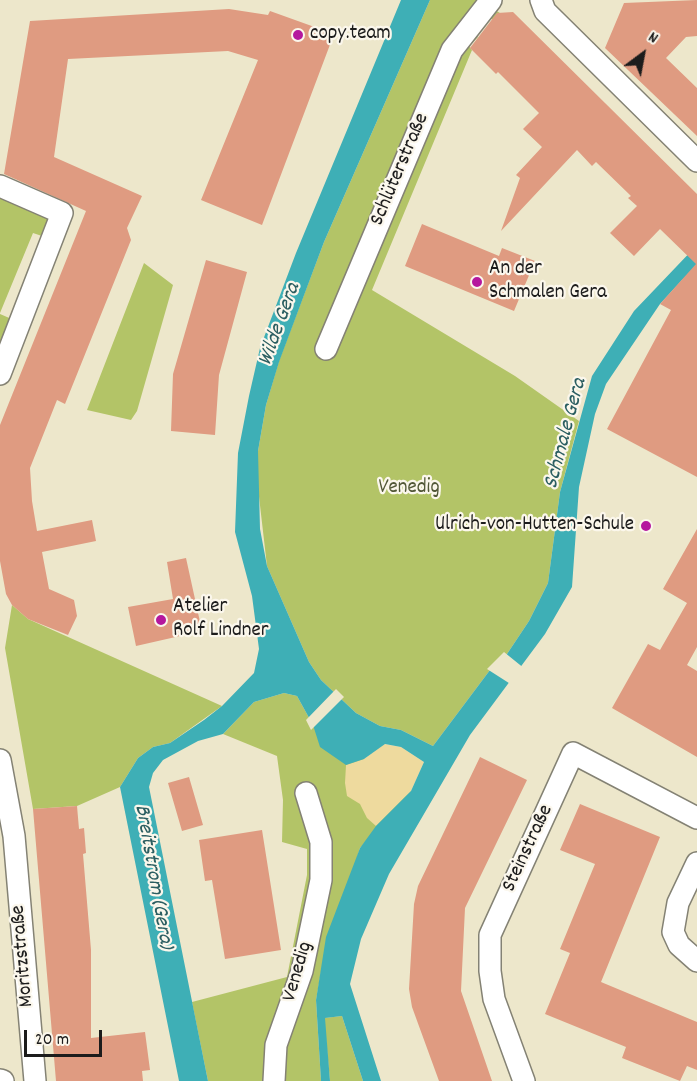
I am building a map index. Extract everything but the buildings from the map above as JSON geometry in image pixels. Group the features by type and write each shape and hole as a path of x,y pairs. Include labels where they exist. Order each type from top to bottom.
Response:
{"street":[{"name":"Schlüterstraße","path":"326,349 452,50 491,0"},
{"path":"541,0 545,11 697,161"},
{"path":"0,186 62,213 0,374"},
{"name":"Steinstraße","path":"524,1081 494,999 490,971 490,935 573,753 697,818"},
{"name":"Moritzstraße","path":"0,760 14,836 35,1081"},
{"name":"Venedig","path":"274,1081 276,1045 302,971 321,880 321,842 306,793"},
{"path":"697,863 678,903 673,932 679,945 697,961"}],"green space":[{"name":"Venedig","path":"430,0 478,0 500,13 493,20 490,18 475,34 478,37 469,46 472,50 372,290 515,376 579,421 560,492 548,583 529,621 507,654 490,670 433,746 401,730 380,726 356,713 321,680 309,662 267,566 258,488 258,451 266,405 279,361 324,242"},
{"path":"0,196 51,219 48,238 33,233 0,313"},
{"path":"144,263 173,285 137,411 131,420 87,410"},
{"path":"0,314 14,320 0,349"},
{"path":"12,605 28,619 222,706 170,743 153,747 138,758 120,787 77,806 33,809 5,648"},
{"path":"284,693 297,696 313,725 411,791 360,848 321,972 316,1000 321,1081 208,1081 192,1002 287,977 307,875 307,849 282,842 283,800 277,756 223,734 254,702"},
{"path":"342,1016 363,1081 330,1081 324,1018"}],"sand":[{"path":"384,744 401,747 424,762 411,791 376,826 367,818 360,804 347,796 346,765 364,759"}],"water":[{"path":"401,0 430,0 324,242 279,362 266,405 258,451 260,529 267,566 309,662 321,680 356,713 380,726 401,730 433,746 490,670 507,654 529,621 548,583 560,492 592,376 634,311 697,245 697,268 682,280 660,304 606,384 595,414 579,487 572,587 545,634 470,735 389,874 361,939 350,984 381,1081 363,1081 342,1016 325,1018 330,1081 321,1081 316,1000 326,937 360,848 376,826 411,791 424,762 401,747 385,744 364,759 346,765 320,747 313,725 297,696 284,693 254,702 223,734 198,741 163,760 153,773 149,787 208,1081 179,1081 120,787 138,758 153,747 170,743 204,720 222,706 254,673 259,649 252,596 235,532 238,453 249,396 260,348 296,253"}],"pier":[{"path":"504,652 525,669 512,685 487,669"},
{"path":"336,689 344,697 311,730 306,720"}],"place":[{"name":"copy.team","path":"298,35"},
{"name":"An der Schmalen Gera","path":"477,282"},
{"name":"Ulrich-von-Hutten-Schule","path":"646,526"},
{"name":"Atelier Rolf Lindner","path":"161,620"}],"water label":[{"name":"Wilde Gera","path":"281,325"},
{"name":"Schmale Gera","path":"567,434"},
{"name":"Breitstrom (Gera)","path":"152,877"}]}
